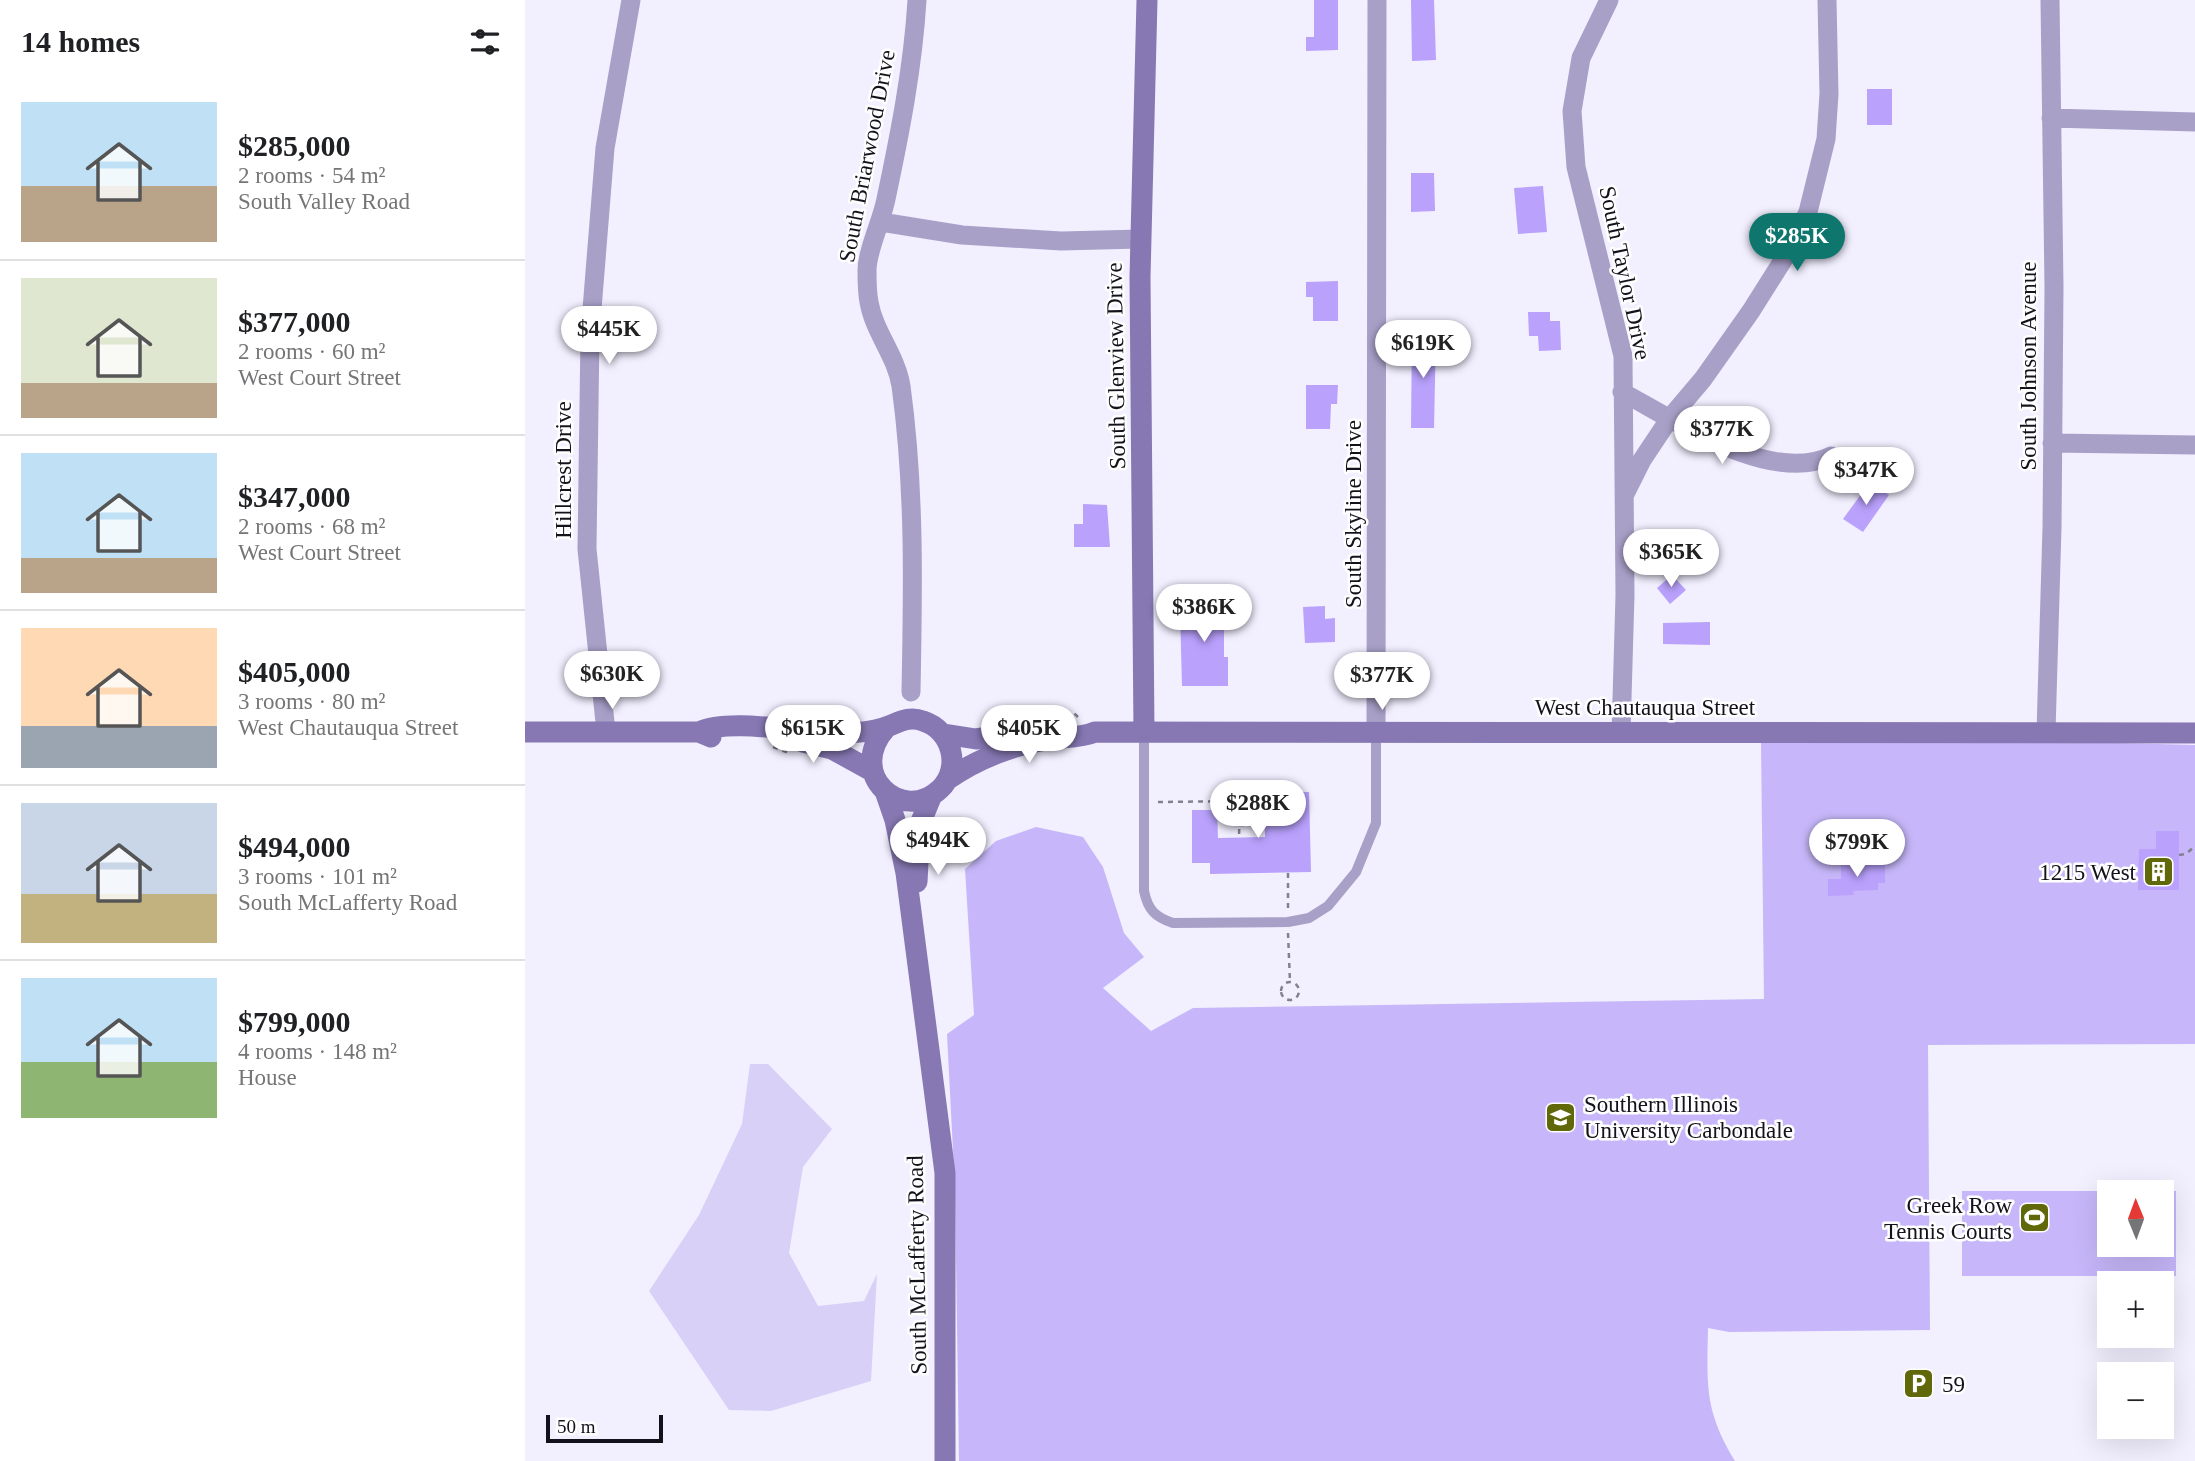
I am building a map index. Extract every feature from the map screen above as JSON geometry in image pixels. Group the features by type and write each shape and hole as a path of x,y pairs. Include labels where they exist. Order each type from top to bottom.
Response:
{"street":[{"name":"Hillcrest Drive","path":"606,732 587,549 589,359 605,148 631,0"},
{"name":"South Briarwood Drive","path":"911,692 914,561 909,445 900,381 892,353 869,302 867,266 881,222 913,60 917,0"},
{"name":"South Glenview Drive","path":"1144,732 1141,239 1147,0"},
{"name":"South Skyline Drive","path":"1376,733 1377,0"},
{"name":"South Taylor Drive","path":"1609,0 1581,58 1572,111 1576,167 1623,356 1625,602 1621,733"},
{"path":"1623,498 1642,460 1670,418 1703,379 1751,311 1792,246 1808,212 1826,139 1829,93 1827,0"},
{"name":"South Johnson Avenue","path":"2046,732 2052,443 2050,0"},
{"path":"2051,118 2195,122"},
{"path":"881,222 962,236 1061,241 1141,239"},
{"path":"1622,392 1740,452 1776,462 1817,462 1831,456"},
{"path":"2052,443 2195,445"},
{"name":"West Chautauqua Street","path":"525,732 699,732 708,728 751,728 843,734 886,727 900,720 916,719 931,724 944,734 977,739 1060,728 1085,727 1095,732"},
{"path":"872,771 872,747 886,727"},
{"name":"West Chautauqua Street","path":"699,732 708,736 820,745 847,756 872,771 885,791 896,798 909,801 940,788 985,759 1015,747 1050,739 1086,736 1095,732 2195,733"},
{"path":"940,788 953,759 944,734"},
{"name":"South McLafferty Road","path":"917,943 920,934 918,834 923,813 940,788"},
{"name":"South McLafferty Road","path":"885,791 901,846 912,935 917,943 945,1173 945,1461"}],"lane":[{"path":"1144,732 1144,891 1152,912 1158,918 1173,923 1288,922 1309,918 1328,906 1356,872 1367,850 1377,814 1376,733"}],"path":[{"path":"761,739 780,752 791,754"},
{"path":"1158,802 1240,801 1239,837"},
{"path":"1239,825 1265,825"},
{"path":"2179,855 2186,854 2195,846"},
{"path":"1288,873 1290,982"},
{"path":"1290,982 1299,988 1298,997 1292,1000 1286,999 1281,992 1284,984 1290,982"}],"shaded area":[{"name":"Southern Illinois University Carbondale","path":"2045,741 2195,745 2195,1044 1928,1045 1930,1330 1729,1332 1708,1328 1709,1397 1718,1427 1735,1461 959,1461 955,1190 947,1034 974,1015 965,869 996,841 1036,827 1083,837 1103,867 1124,933 1144,957 1103,988 1151,1031 1193,1008 1764,999 1761,743"},
{"path":"750,1064 768,1064 832,1129 803,1167 789,1253 818,1306 864,1301 877,1274 871,1381 771,1411 729,1410 649,1291 699,1215 742,1124"},
{"name":"Greek Row Tennis Courts","path":"1962,1191 2097,1191 2097,1257 2174,1257 2176,1191 2176,1276 2174,1271 2097,1271 2097,1276 1962,1276"}],"building":[{"path":"1314,0 1338,0 1338,50 1306,51 1306,37 1314,37"},
{"path":"1411,0 1434,0 1436,60 1412,61"},
{"path":"1867,89 1892,89 1892,125 1867,125"},
{"path":"1411,173 1434,173 1435,211 1411,212"},
{"path":"1543,186 1547,232 1518,234 1514,188"},
{"path":"1338,281 1338,321 1313,321 1313,297 1306,297 1306,282"},
{"path":"1528,312 1550,312 1550,321 1560,321 1561,350 1539,351 1538,336 1529,336"},
{"path":"1412,332 1436,332 1434,428 1411,428"},
{"path":"1306,385 1338,385 1337,404 1331,404 1330,429 1306,429"},
{"path":"1870,482 1889,495 1863,532 1843,519"},
{"path":"1083,504 1107,505 1110,547 1074,547 1074,524 1083,524"},
{"path":"1672,575 1686,590 1670,604 1657,588"},
{"path":"1201,592 1224,592 1224,657 1228,657 1228,686 1182,686 1180,611 1202,611"},
{"path":"1325,606 1325,619 1335,618 1335,642 1305,643 1303,607"},
{"path":"1710,622 1710,645 1663,644 1663,623"},
{"path":"1309,792 1311,872 1210,874 1210,863 1192,863 1192,810 1217,810 1218,838 1265,837 1264,793"},
{"name":"1215 West","path":"2156,831 2179,831 2179,890 2138,890 2139,849 2156,849"},
{"path":"1885,864 1885,883 1878,883 1878,890 1853,891 1854,895 1828,896 1828,879 1841,879 1841,865"}],"place":[{"name":"1215 West","path":"2159,872"},
{"name":"Southern Illinois University Carbondale","path":"1561,1117"},
{"name":"Greek Row Tennis Courts","path":"2035,1218"},
{"name":"59","path":"1919,1384"}]}
